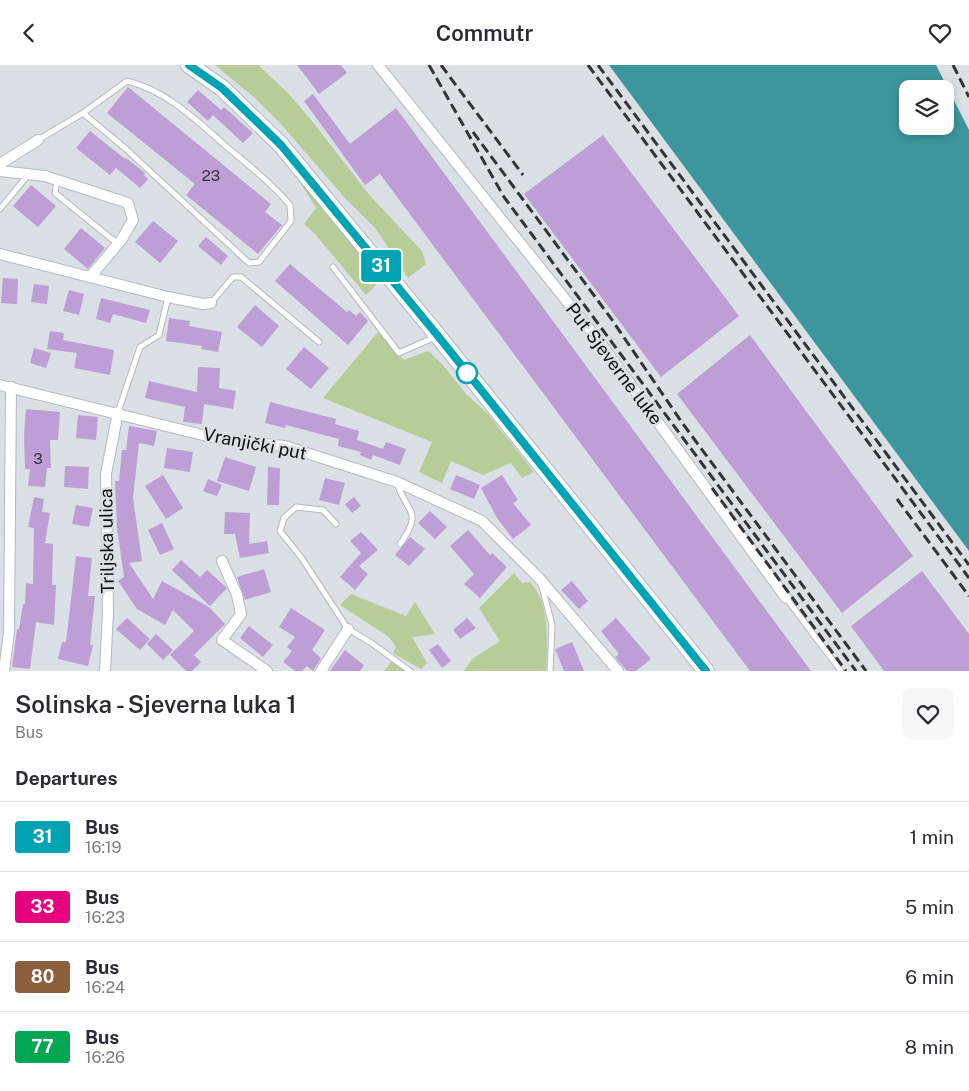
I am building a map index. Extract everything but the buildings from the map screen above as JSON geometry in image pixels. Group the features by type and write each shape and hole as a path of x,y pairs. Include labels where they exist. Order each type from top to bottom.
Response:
{"main road":[{"path":"189,65 222,88 281,145 438,336 706,671"}],"street":[{"name":"Put Sjeverne luke","path":"378,65 601,344 786,598"},
{"path":"0,164 38,141"},
{"path":"0,171 57,180 128,203 133,220 118,244 91,276"},
{"path":"0,254 168,297 203,305 211,303"},
{"name":"Vranjički put","path":"0,385 118,412 219,439 285,446 397,483 482,521 539,578 618,671"},
{"path":"4,671 9,632 11,387"},
{"name":"Triljska ulica","path":"105,671 108,612 106,474 118,412"},
{"path":"222,561 238,595 241,613 222,640 267,671"},
{"path":"321,671 348,629"}],"lane":[{"path":"38,141 83,113 127,81 144,85 181,107 267,181 290,205 291,221 259,262 249,263 126,149 83,113"},
{"path":"0,209 28,175"},
{"path":"57,180 55,193 118,244"},
{"path":"333,267 399,353 438,336"},
{"path":"211,303 233,277 241,277 319,342"},
{"path":"118,412 140,347 159,335 168,297"},
{"path":"397,483 411,509 413,522 400,544"},
{"path":"336,524 323,510 296,507 284,518 280,531 301,557 348,629 370,642 410,671"},
{"name":"Vranjički put","path":"539,578 552,625 550,671"},
{"name":"Put Sjeverne luke","path":"786,598 841,671"}],"green space":[{"path":"215,65 258,65 287,92 371,197 422,251 426,264 408,278 376,229 346,199 280,123 255,98"},
{"path":"295,174 366,261 376,285 366,295 315,234 304,224 316,208"},
{"path":"378,332 404,360 428,351 443,365 466,394 487,413 534,472 522,478 511,463 483,475 451,461 442,483 419,472 432,442 323,398"},
{"path":"514,573 522,583 530,582 542,601 546,624 546,671 464,671 472,659 500,641 479,608"},
{"path":"351,594 406,616 415,602 435,634 412,637 427,663 421,669 393,653 396,647 389,637 340,605"},
{"path":"391,662 406,671 384,671"}],"water":[{"path":"609,65 936,65 944,80 899,80 899,135 954,135 954,100 969,130 969,551"}],"railway":[{"path":"429,65 504,197 856,671"},
{"path":"441,65 523,175"},
{"path":"588,65 969,578"},
{"path":"598,65 969,565"},
{"path":"953,65 969,97"},
{"path":"473,132 610,317 683,424 866,671"},
{"path":"712,488 846,671"},
{"path":"897,499 969,596"}],"bus line":[{"name":"31","path":"189,65 222,88 281,145 438,336 706,671"}]}
